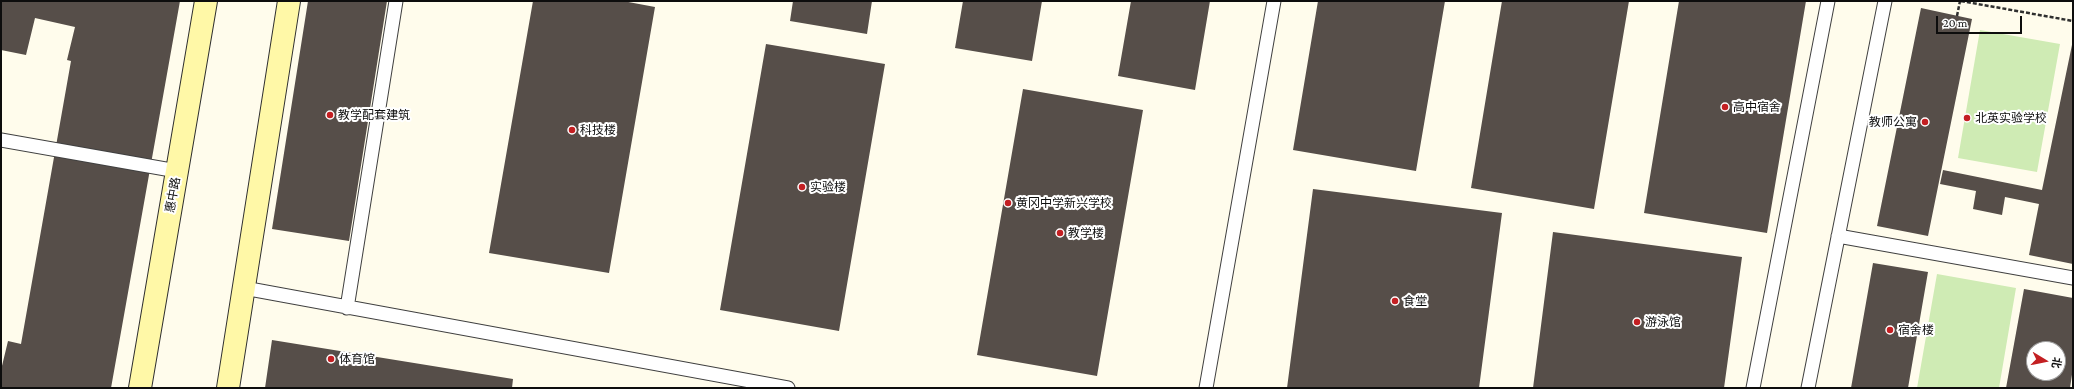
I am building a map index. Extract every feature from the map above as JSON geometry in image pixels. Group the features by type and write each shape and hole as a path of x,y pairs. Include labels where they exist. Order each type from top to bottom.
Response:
{"street":[{"name":"惠中路","path":"140,388 206,1"},
{"path":"228,388 289,1"}],"lane":[{"path":"347,308 396,1"},
{"path":"1206,388 1274,1"},
{"path":"1753,388 1828,1"},
{"path":"1808,388 1885,1"},
{"path":"1,140 177,171"},
{"path":"1838,236 2073,278"},
{"path":"244,288 788,388"}],"path":[{"path":"1958,16 1961,1 2073,21"}],"green space":[{"path":"1980,30 2060,44 2037,172 1958,158"},
{"path":"1937,274 2016,288 1999,388 1917,388"}],"building":[{"path":"1,1 180,1 111,388 1,388 1,370 8,341 21,344 71,61 67,60 75,27 35,18 26,55 1,50"},
{"name":"教学配套建筑","path":"308,1 387,1 349,241 272,229"},
{"name":"科技楼","path":"533,1 623,1 655,7 609,273 489,253"},
{"path":"793,1 872,1 867,34 790,21"},
{"path":"963,1 1042,1 1032,61 955,48"},
{"path":"1131,1 1210,1 1195,90 1118,76"},
{"path":"1318,1 1445,1 1416,171 1293,150"},
{"path":"1502,1 1629,1 1594,209 1471,188"},
{"name":"高中宿舍","path":"1679,1 1806,1 1767,233 1644,213"},
{"name":"教师公寓","path":"1921,8 1972,19 1928,236 1877,226"},
{"path":"2073,40 2073,264 2029,255 2039,204 2005,197 2002,215 1973,209 1976,191 1940,184 1943,170 2042,190"},
{"name":"实验楼","path":"766,44 885,64 839,331 720,310"},
{"name":"教学楼","path":"1023,89 1143,110 1097,376 977,355"},
{"name":"食堂","path":"1313,189 1502,213 1479,388 1287,388"},
{"name":"游泳馆","path":"1553,232 1742,257 1724,388 1533,388"},
{"name":"宿舍楼","path":"1873,263 1928,272 1908,388 1851,388"},
{"path":"2024,289 2073,298 2073,368 2070,388 2006,388"},
{"name":"体育馆","path":"272,340 513,379 512,388 265,388"}],"place":[{"name":"高中宿舍","path":"1725,107"},
{"name":"教学配套建筑","path":"330,115"},
{"name":"北英实验学校","path":"1967,118"},
{"name":"教师公寓","path":"1925,122"},
{"name":"科技楼","path":"572,130"},
{"name":"实验楼","path":"802,187"},
{"name":"黄冈中学新兴学校","path":"1008,203"},
{"name":"教学楼","path":"1060,233"},
{"name":"食堂","path":"1395,301"},
{"name":"游泳馆","path":"1637,322"},
{"name":"宿舍楼","path":"1890,330"},
{"name":"体育馆","path":"331,359"}]}
